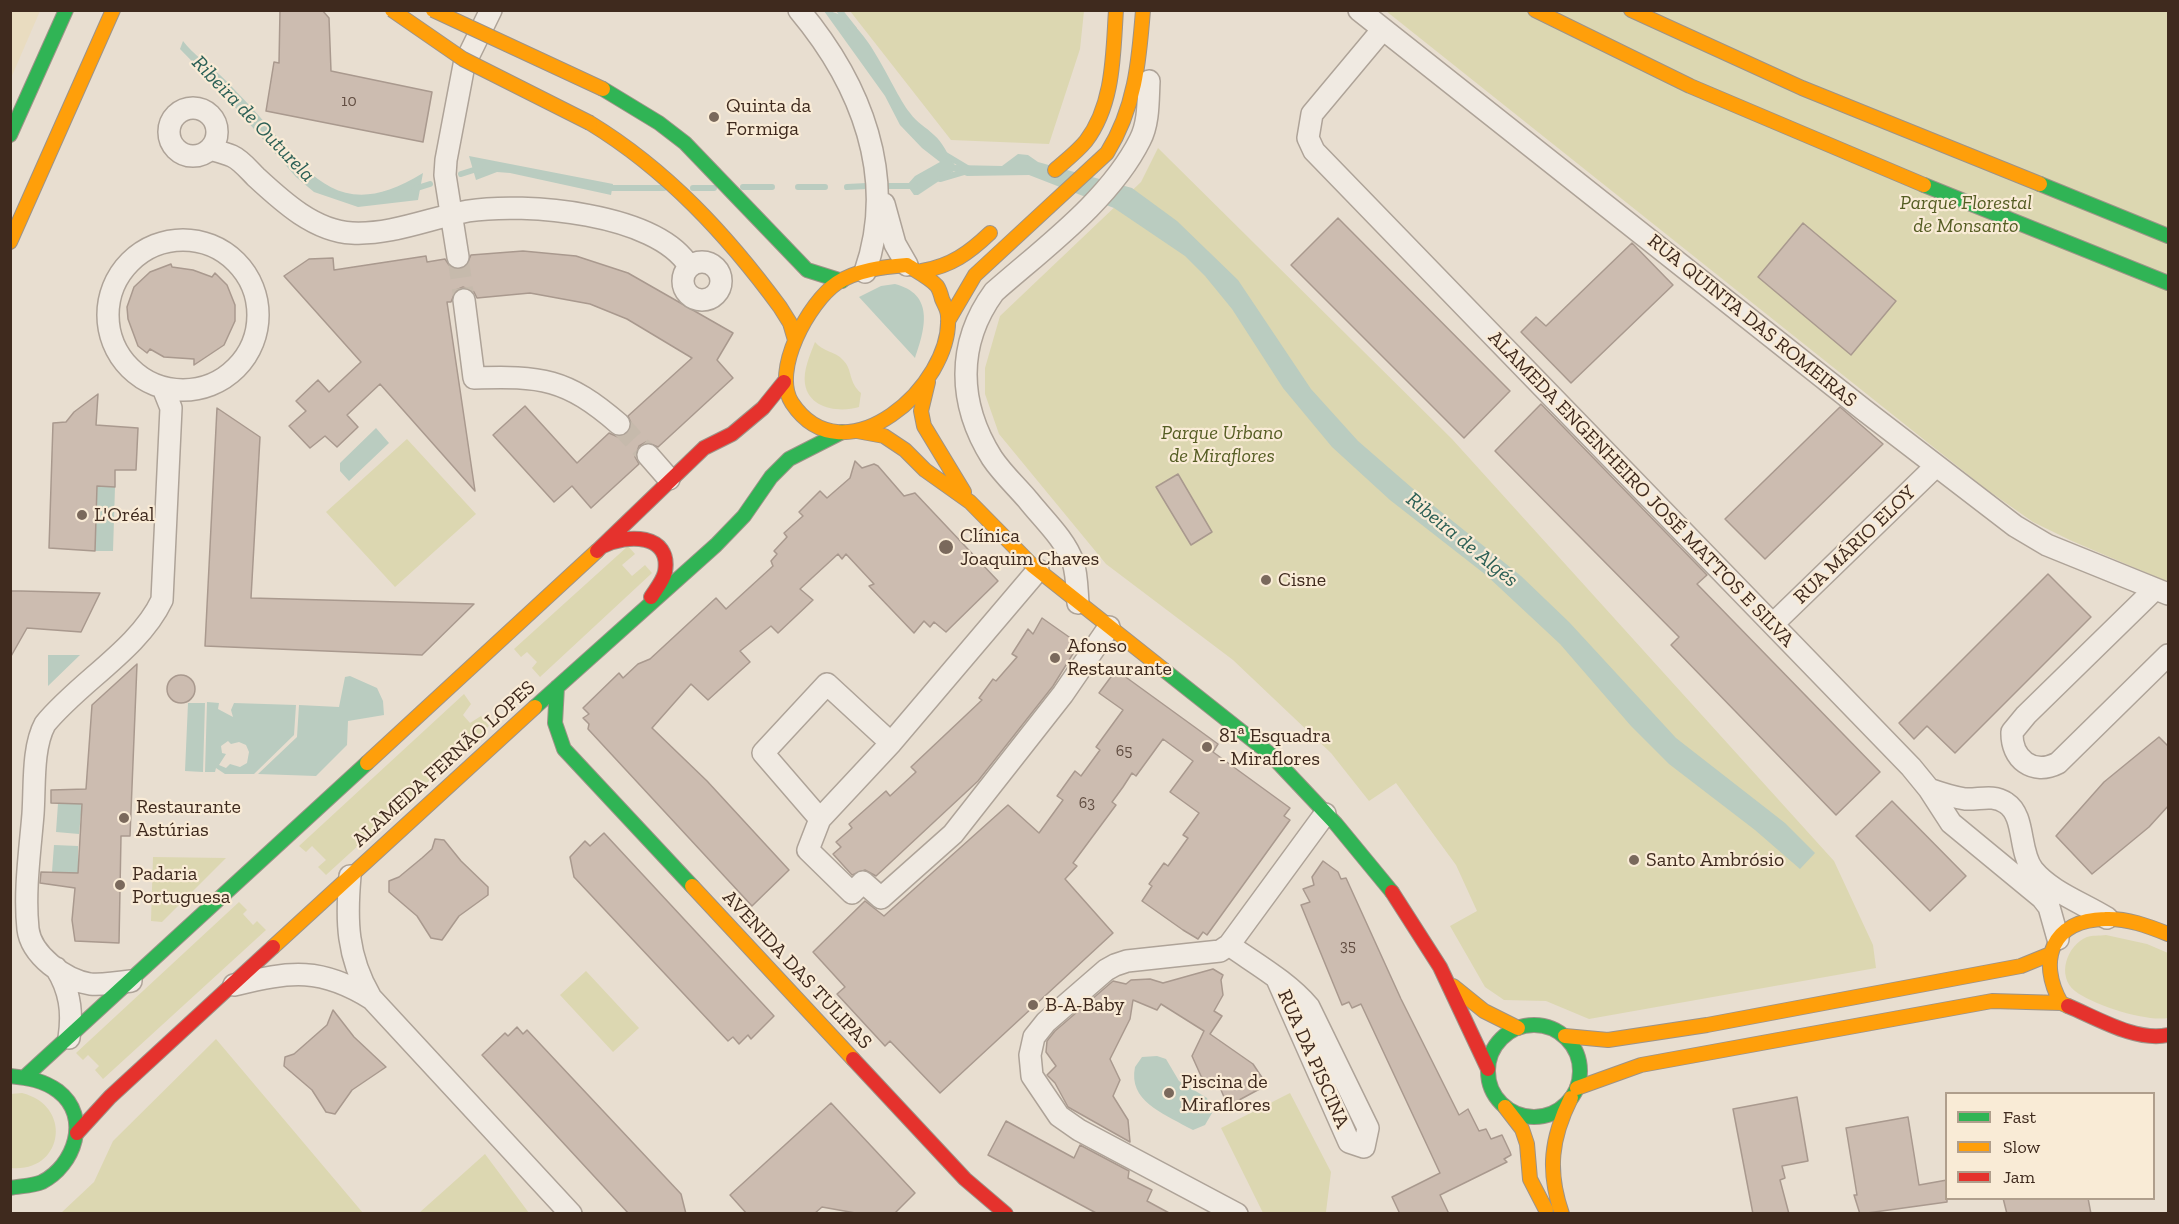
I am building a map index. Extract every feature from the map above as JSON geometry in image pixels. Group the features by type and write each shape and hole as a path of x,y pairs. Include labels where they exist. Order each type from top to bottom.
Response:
{"main road":[{"path":"10,135 66,10"},
{"path":"10,242 113,10"},
{"path":"393,10 454,55 507,84 590,123 625,143 651,162 703,211 772,296 787,317 795,340"},
{"path":"433,10 603,89 659,123 686,143 807,270 842,281"},
{"path":"1045,180 1086,141 1098,120 1109,79 1116,10"},
{"path":"857,431 900,411 927,382 939,359 948,321 975,275 1107,153 1119,136 1130,115 1136,90 1143,10"},
{"path":"1535,10 1638,63 1755,117 2169,283"},
{"path":"1631,10 1802,88 2169,236"},
{"path":"27,1076 598,550 669,479 704,448 752,418 784,382 795,340 808,315 835,284 879,267 941,269 963,260 1004,220"},
{"path":"914,268 940,289 946,303 948,321"},
{"path":"784,382 796,412 818,428 884,436 897,443 926,470 970,502 1038,570 1270,754 1391,892 1431,951 1488,1069 1490,1082 1497,1098 1522,1129 1527,1143 1530,1179 1547,1214"},
{"path":"927,382 921,411 924,426 970,502"},
{"name":"ALAMEDA FERNÃO LOPES","path":"77,1133 110,1097 350,876 643,608 730,532 771,477 789,459 842,432"},
{"path":"598,550 611,540 626,537 648,539 657,543 665,561 664,573 643,608"},
{"name":"AVENIDA DAS TULIPAS","path":"557,687 555,723 564,749"},
{"path":"498,742 520,737"},
{"name":"AVENIDA DAS TULIPAS","path":"548,742 564,749 965,1179 1006,1214"},
{"path":"2061,1003 2048,981 2053,947 2062,933 2082,920 2107,918 2152,927 2169,934"},
{"path":"1565,1036 1608,1040 1933,984 2021,966 2053,947"},
{"path":"1446,979 1484,1011 1518,1028"},
{"path":"1505,1107 1521,1115 1538,1117 1562,1107 1575,1092 1641,1065 1992,1001 2061,1003 2100,1022 2164,1036 2169,1048"},
{"path":"1488,1069 1491,1054 1500,1040 1518,1028 1533,1024 1552,1028 1565,1036 1577,1052 1580,1066 1575,1092 1556,1129 1550,1161 1551,1177 1562,1214"},
{"path":"10,1076 27,1076 43,1080 63,1095 75,1117 77,1133 74,1148 58,1174 31,1192 10,1188"}],"street":[{"path":"458,257 445,175 459,82 471,46 491,10"},
{"path":"799,10 841,70 859,104 868,128 878,181 895,244 914,268"},
{"path":"1078,603 1073,563 1056,534 993,459 967,403 965,375 970,346 981,310 994,292 1112,184 1141,139 1146,118 1157,10"},
{"name":"RUA QUINTA DAS ROMEIRAS","path":"1359,10 1936,466 2031,537 2162,591"},
{"name":"ALAMEDA ENGENHEIRO JOSÉ MATTOS E SILVA","path":"1383,29 1312,114 1308,138 1314,151 1773,624 1929,789 1951,823 2042,898 2049,907 2053,947"},
{"path":"210,149 234,157 293,209 334,229 352,233 399,229 452,215 517,207 560,210 612,221 660,240 684,258 689,266"},
{"path":"865,272 877,227 878,181"},
{"path":"177,240 201,242 224,252 242,268 254,289 258,313 255,337 244,359 227,376 205,387 189,390 163,388 134,372 126,365 114,346 108,325 109,301 118,278 133,259 154,246 177,240"},
{"path":"464,300 474,378 524,377 558,383 586,398 619,424"},
{"path":"140,633 156,613 164,591 171,408 163,388"},
{"path":"131,981 90,984 67,976 33,944 28,930 31,840 41,731 50,717 140,633 158,620 172,598 183,409 189,390"},
{"path":"648,455 669,479"},
{"name":"RUA MÁRIO ELOY","path":"1773,624 1936,466"},
{"path":"1038,570 891,743 820,819 808,850 852,893 863,882 880,898 953,834 1064,694 1109,627"},
{"path":"2162,591 2026,715 2012,732 2014,751 2021,761 2030,766 2050,768 2058,763 2169,655"},
{"path":"820,819 763,753 827,684 891,743"},
{"path":"1929,789 1965,799 1998,799 2008,804 2016,814 2026,858 2043,880 2107,918"},
{"path":"1237,1214 1078,1130 1059,1116 1032,1076 1029,1055 1034,1037 1046,1022 1106,969 1127,961 1220,951 1229,945 1325,814"},
{"path":"1984,849 1998,850 2019,831"},
{"path":"350,876 348,904 350,941 357,972 372,999 571,1214"},
{"name":"RUA DA PISCINA","path":"1229,945 1278,980 1309,1007 1368,1128 1364,1147 1349,1142 1278,980"},
{"path":"55,967 68,991 72,1021 69,1038"},
{"path":"231,986 287,973 302,972 349,985 372,999"}],"shaded area":[{"path":"10,11 40,11 11,78"}],"green space":[{"path":"850,11 1084,11 1080,49 1049,144 951,140"},
{"name":"Parque Florestal de Monsanto","path":"1386,11 2168,11 2168,582 2033,522 1986,489"},
{"name":"Parque Urbano de Miraflores","path":"1158,148 1452,439 1834,861 1873,945 1876,968 1589,1019 1546,1001 1504,1000 1485,987 1450,926 1477,911 1456,865 1396,783 1369,801 1331,753 1233,660 1106,564 999,434 985,394 985,368 1000,316 1141,182"},
{"path":"815,342 840,357 846,364 854,385 861,393 859,407 835,409 812,399 805,384 805,373"},
{"path":"407,439 476,514 395,587 326,512"},
{"path":"628,546 635,554 622,565 632,576 645,565 652,573 540,677 532,668 537,662 527,652 521,657 514,649"},
{"path":"464,694 471,704 463,715 470,723 481,716 489,726 326,875 318,867 326,860 312,846 306,852 299,846"},
{"path":"153,857 226,858 162,922 151,921"},
{"path":"239,902 247,910 243,914 253,925 257,921 266,930 103,1079 95,1070 99,1066 88,1055 83,1060 76,1053"},
{"path":"2106,935 2147,944 2168,953 2168,1018 2158,1019 2134,1015 2107,1007 2083,996 2069,985 2065,969 2066,961 2074,947 2087,937"},
{"path":"586,971 639,1028 613,1052 560,995"},
{"path":"216,1039 363,1213 61,1213 94,1182 113,1141"},
{"path":"22,1093 39,1100 50,1111 55,1124 55,1137 51,1150 42,1160 29,1167 11,1168 10,1094"},
{"path":"1290,1093 1331,1172 1326,1212 1263,1213 1221,1128"},
{"path":"485,1154 529,1213 419,1213"}],"water":[{"path":"824,11 838,14 851,23 863,36 910,113 937,138 955,165 1002,166 1018,154 1028,155 1038,162 1132,188 1177,221 1238,280 1311,389 1358,441 1419,494 1521,576 1569,622 1676,738 1785,823 1815,853 1800,869 1755,830 1669,764 1631,726 1560,644 1486,575 1390,500 1332,447 1283,388 1232,309 1185,256 1114,208 1029,175 967,176 954,171 918,195 914,195 907,185 915,176 940,162 922,148 900,125 885,96"},
{"path":"183,41 232,87 289,151 325,184 344,192 367,194 393,188 423,173 418,200 358,207 314,192 296,177 219,89 180,49"},
{"path":"469,156 613,184 611,195 510,173 497,172 476,180"},
{"path":"895,284 916,295 924,313 922,335 915,358 859,297 881,286"},
{"path":"376,428 389,443 349,481 340,471 340,463"},
{"path":"97,486 115,487 113,551 95,551"},
{"path":"48,655 80,655 48,686"},
{"path":"350,676 377,688 383,701 384,715 348,721 347,745 316,776 258,774 297,737 299,705 339,707 345,677"},
{"path":"207,702 219,703 218,709 233,717 231,710 234,703 296,705 294,735 254,774 225,774 216,768 215,772 205,772","holes":["228,741 231,744 239,742 246,745 249,752 247,763 240,767 230,764 226,768 219,765 226,754 222,753 221,746"]},
{"path":"188,703 205,703 203,772 185,771"},
{"path":"59,789 73,790 82,804 79,834 56,832"},
{"path":"54,845 78,846 78,873 64,873 63,886 51,885"},
{"name":"Piscina de Miraflores","path":"1157,1056 1166,1059 1179,1081 1207,1098 1212,1113 1205,1125 1193,1130 1158,1111 1142,1097 1134,1079 1135,1067 1142,1057"}],"building":[{"path":"280,10 322,10 329,18 331,71 432,92 423,142 266,111 274,62 279,63"},
{"path":"1338,218 1510,391 1464,438 1291,265"},
{"path":"1803,223 1896,301 1851,355 1758,277"},
{"path":"1632,243 1673,285 1571,383 1521,332 1536,317 1546,326"},
{"path":"523,251 576,256 628,273 733,333 717,360 733,378 658,447 646,442 639,446 635,457 639,464 591,508 572,486 554,502 493,435 525,406 577,463 609,433 618,437 628,432 632,425 628,416 692,358 627,319 590,304 530,293 477,298 474,292 463,287 456,290 451,302 447,302 475,491 380,384 347,415 358,427 337,447 325,436 310,448 289,426 306,411 296,401 318,380 329,392 361,362 284,276 309,259 333,258 334,270 426,256 427,262 445,259 449,265 459,270 466,266 471,255"},
{"path":"171,264 172,267 193,270 212,277 215,273 227,285 235,305 235,321 224,345 194,365 194,359 164,357 150,349 147,353 138,346 128,319 127,307 134,287 150,272"},
{"path":"98,394 96,425 138,428 136,470 115,470 115,487 97,486 95,551 49,548 53,423 66,422 74,412"},
{"path":"1541,404 1707,575 1697,584 1880,772 1836,815 1671,645 1679,637 1495,451"},
{"path":"1840,407 1883,444 1765,559 1725,519"},
{"path":"217,408 260,437 251,598 474,604 422,655 205,646"},
{"path":"855,461 862,468 874,464 878,466 904,496 915,493 998,581 946,632 934,622 930,627 924,621 914,633 869,586 874,584 846,554 842,559 838,554 800,589 813,600 778,633 771,626 740,651 750,662 708,700 691,684 652,728 707,781 789,870 752,906 588,729 589,724 583,718 589,714 583,708 619,673 623,678 638,664 650,659 716,598 726,609 773,566 771,561 777,554 774,551 787,537 784,533 803,516 799,512 820,491 827,498 850,478"},
{"path":"1178,474 1212,532 1191,545 1156,487"},
{"path":"2048,574 2091,617 1955,753 1927,726 1914,739 1899,723"},
{"path":"10,591 100,593 81,632 27,628 10,658"},
{"path":"1042,618 1079,644 1053,686 978,781 876,876 865,870 852,875 833,854 841,847 836,842 852,828 849,824 886,791 890,796 916,772 911,767 982,700 979,698 993,679 996,681 1017,657 1012,654 1028,629 1033,634"},
{"path":"137,664 130,836 121,836 119,943 75,941 72,920 75,888 40,883 41,872 78,873 82,804 51,803 51,790 86,789 92,705"},
{"path":"1116,670 1218,744 1213,752 1290,808 1284,816 1290,820 1207,935 1203,932 1198,939 1183,930 1142,901 1152,886 1149,884 1164,863 1168,866 1188,838 1183,835 1199,813 1170,792 1193,761 1163,739 1136,776 1132,773 1112,802 1116,805 1073,863 1077,866 1065,879 1113,933 940,1093 890,1041 885,1046 837,994 845,987 813,952 865,901 884,916 1008,805 1039,833 1063,800 1057,796 1075,771 1081,776 1100,750 1096,747 1123,710 1099,693"},
{"path":"181,675 191,679 195,689 191,699 181,703 171,699 167,689 171,679"},
{"path":"2159,737 2169,747 2169,805 2149,827 2092,874 2056,836 2104,782"},
{"path":"1892,801 1966,876 1930,911 1856,836"},
{"path":"604,833 774,1016 751,1039 748,1035 739,1044 733,1037 728,1041 574,877 570,857 585,841 590,846"},
{"path":"435,839 444,840 461,861 488,887 488,895 459,916 442,940 431,938 417,916 389,892 389,881 399,877 432,849"},
{"path":"1323,861 1338,872 1341,879 1346,878 1401,999 1459,1115 1468,1109 1479,1131 1486,1129 1491,1139 1502,1135 1510,1152 1511,1155 1504,1159 1507,1162 1440,1195 1449,1214 1400,1214 1392,1197 1440,1173 1361,1004 1352,1008 1349,1002 1342,1005 1301,905 1310,902 1303,889 1314,885 1312,877"},
{"path":"1213,969 1223,975 1221,980 1223,995 1214,1011 1222,1016 1210,1034 1253,1064 1267,1085 1228,1106 1221,1090 1201,1076 1192,1056 1204,1031 1161,1004 1157,1010 1133,1000 1130,1019 1110,1059 1120,1080 1113,1096 1128,1120 1130,1142 1068,1107 1055,1083 1047,1075 1056,1066 1046,1052 1047,1041 1055,1031 1113,981 1126,984 1131,980 1150,979 1163,983"},
{"path":"333,1010 354,1037 386,1067 352,1090 335,1114 326,1112 312,1090 284,1066 285,1057 294,1054 327,1025"},
{"path":"517,1027 523,1034 527,1030 681,1194 686,1214 629,1214 482,1055 505,1033 508,1036"},
{"path":"1797,1097 1808,1161 1782,1166 1785,1178 1780,1180 1789,1214 1753,1214 1733,1109"},
{"path":"831,1103 915,1193 894,1214 861,1214 822,1207 814,1214 747,1214 730,1195"},
{"path":"1908,1117 1919,1185 1945,1180 1945,1200 1947,1202 1860,1214 1854,1195 1857,1195 1846,1128"},
{"path":"1006,1121 1074,1158 1080,1145 1129,1171 1128,1178 1152,1190 1147,1201 1171,1214 1098,1214 988,1155"},
{"path":"2004,1200 2088,1200 2091,1214 2007,1214"}],"waterway":[{"name":"Ribeira de Algés","path":"839,10 854,29"},
{"name":"Ribeira de Algés","path":"944,154 969,169"},
{"name":"Ribeira de Outurela","path":"461,174 480,168"},
{"name":"Ribeira de Outurela","path":"940,179 967,171"},
{"name":"Ribeira de Outurela","path":"414,189 430,184"},
{"name":"Ribeira de Outurela","path":"847,187 867,186"},
{"name":"Ribeira de Outurela","path":"889,186 915,186"},
{"name":"Ribeira de Outurela","path":"743,187 772,187"},
{"name":"Ribeira de Outurela","path":"798,187 825,187"},
{"name":"Ribeira de Outurela","path":"605,188 664,188"},
{"name":"Ribeira de Outurela","path":"693,188 714,188"}],"tunnel":[{"path":"458,257 464,300"},
{"path":"619,424 648,455"}],"traffic: fast":[{"path":"10,135 66,10"},
{"path":"603,89 659,123 685,143 807,270 842,281"},
{"path":"2040,184 2168,236"},
{"path":"1924,185 2168,283"},
{"path":"535,707 716,545 744,516 771,477 789,459 842,432"},
{"path":"1164,670 1270,754 1336,824 1392,892"},
{"path":"557,687 555,723 564,749 692,886"},
{"path":"27,1075 367,763"},
{"path":"1534,1025 1551,1029 1566,1039 1576,1054 1580,1071 1576,1088 1566,1103 1551,1113 1534,1117 1517,1113 1502,1103 1492,1088 1488,1071 1492,1054 1502,1039 1517,1029 1534,1025"},
{"path":"10,1076 41,1082 58,1091 68,1102 74,1114 76,1127 75,1140 70,1153 53,1175 42,1182 10,1188"}],"traffic: slow":[{"path":"10,242 113,10"},
{"path":"392,10 463,59 590,123"},
{"path":"433,10 603,89"},
{"path":"1055,170 1086,141 1102,111 1113,61 1116,10"},
{"path":"948,321 975,275 1107,153 1130,102 1140,48 1143,10"},
{"path":"1535,10 1690,86 1924,185"},
{"path":"1631,10 1802,88 2040,184"},
{"path":"590,123 645,161 717,230 739,254 780,307 790,323 795,340"},
{"path":"922,271 942,266 959,258 990,233"},
{"path":"907,265 937,286 948,316 945,343 933,370 915,395 891,415 866,428 839,432 814,425 792,403 787,389 786,373 790,356 805,321 815,305 837,283 870,270 907,265"},
{"path":"928,382 921,411 924,426 964,492"},
{"path":"857,431 884,436 905,450 925,470 970,502 1033,566 1164,670"},
{"path":"367,763 597,551"},
{"path":"273,947 535,707"},
{"path":"692,886 853,1059"},
{"path":"2061,1003 2050,972 2050,958 2054,945 2061,935 2072,927 2087,921 2113,919 2137,923 2168,934"},
{"path":"1565,1036 1608,1040 1707,1025 2021,966 2048,955"},
{"path":"1453,986 1484,1011 1518,1028"},
{"path":"1577,1088 1641,1065 1992,1001 2061,1003 2068,1006"},
{"path":"1562,1214 1554,1183 1553,1155 1559,1127 1571,1098"},
{"path":"1505,1107 1522,1129 1527,1144 1530,1179 1546,1210"}],"traffic: jam":[{"path":"597,551 704,448 732,434 763,408 784,382"},
{"path":"603,546 635,539 655,543 662,550 665,572 651,597"},
{"path":"1392,892 1440,967 1488,1069"},
{"path":"77,1133 110,1097 273,947"},
{"path":"2068,1006 2130,1032 2143,1035 2168,1035"},
{"path":"853,1059 965,1179 1006,1214"}],"place":[{"name":"Quinta da Formiga","path":"714,117"},
{"name":"L'Oréal","path":"82,515"},
{"name":"Clínica Joaquim Chaves","path":"946,547"},
{"name":"Cisne","path":"1266,580"},
{"name":"Afonso Restaurante","path":"1055,658"},
{"name":"81ª Esquadra - Miraflores","path":"1207,747"},
{"name":"Restaurante Astúrias","path":"124,818"},
{"name":"Santo Ambrósio","path":"1634,860"},
{"name":"Padaria Portuguesa","path":"120,885"},
{"name":"B-A-Baby","path":"1033,1005"},
{"name":"Piscina de Miraflores","path":"1169,1093"}]}
